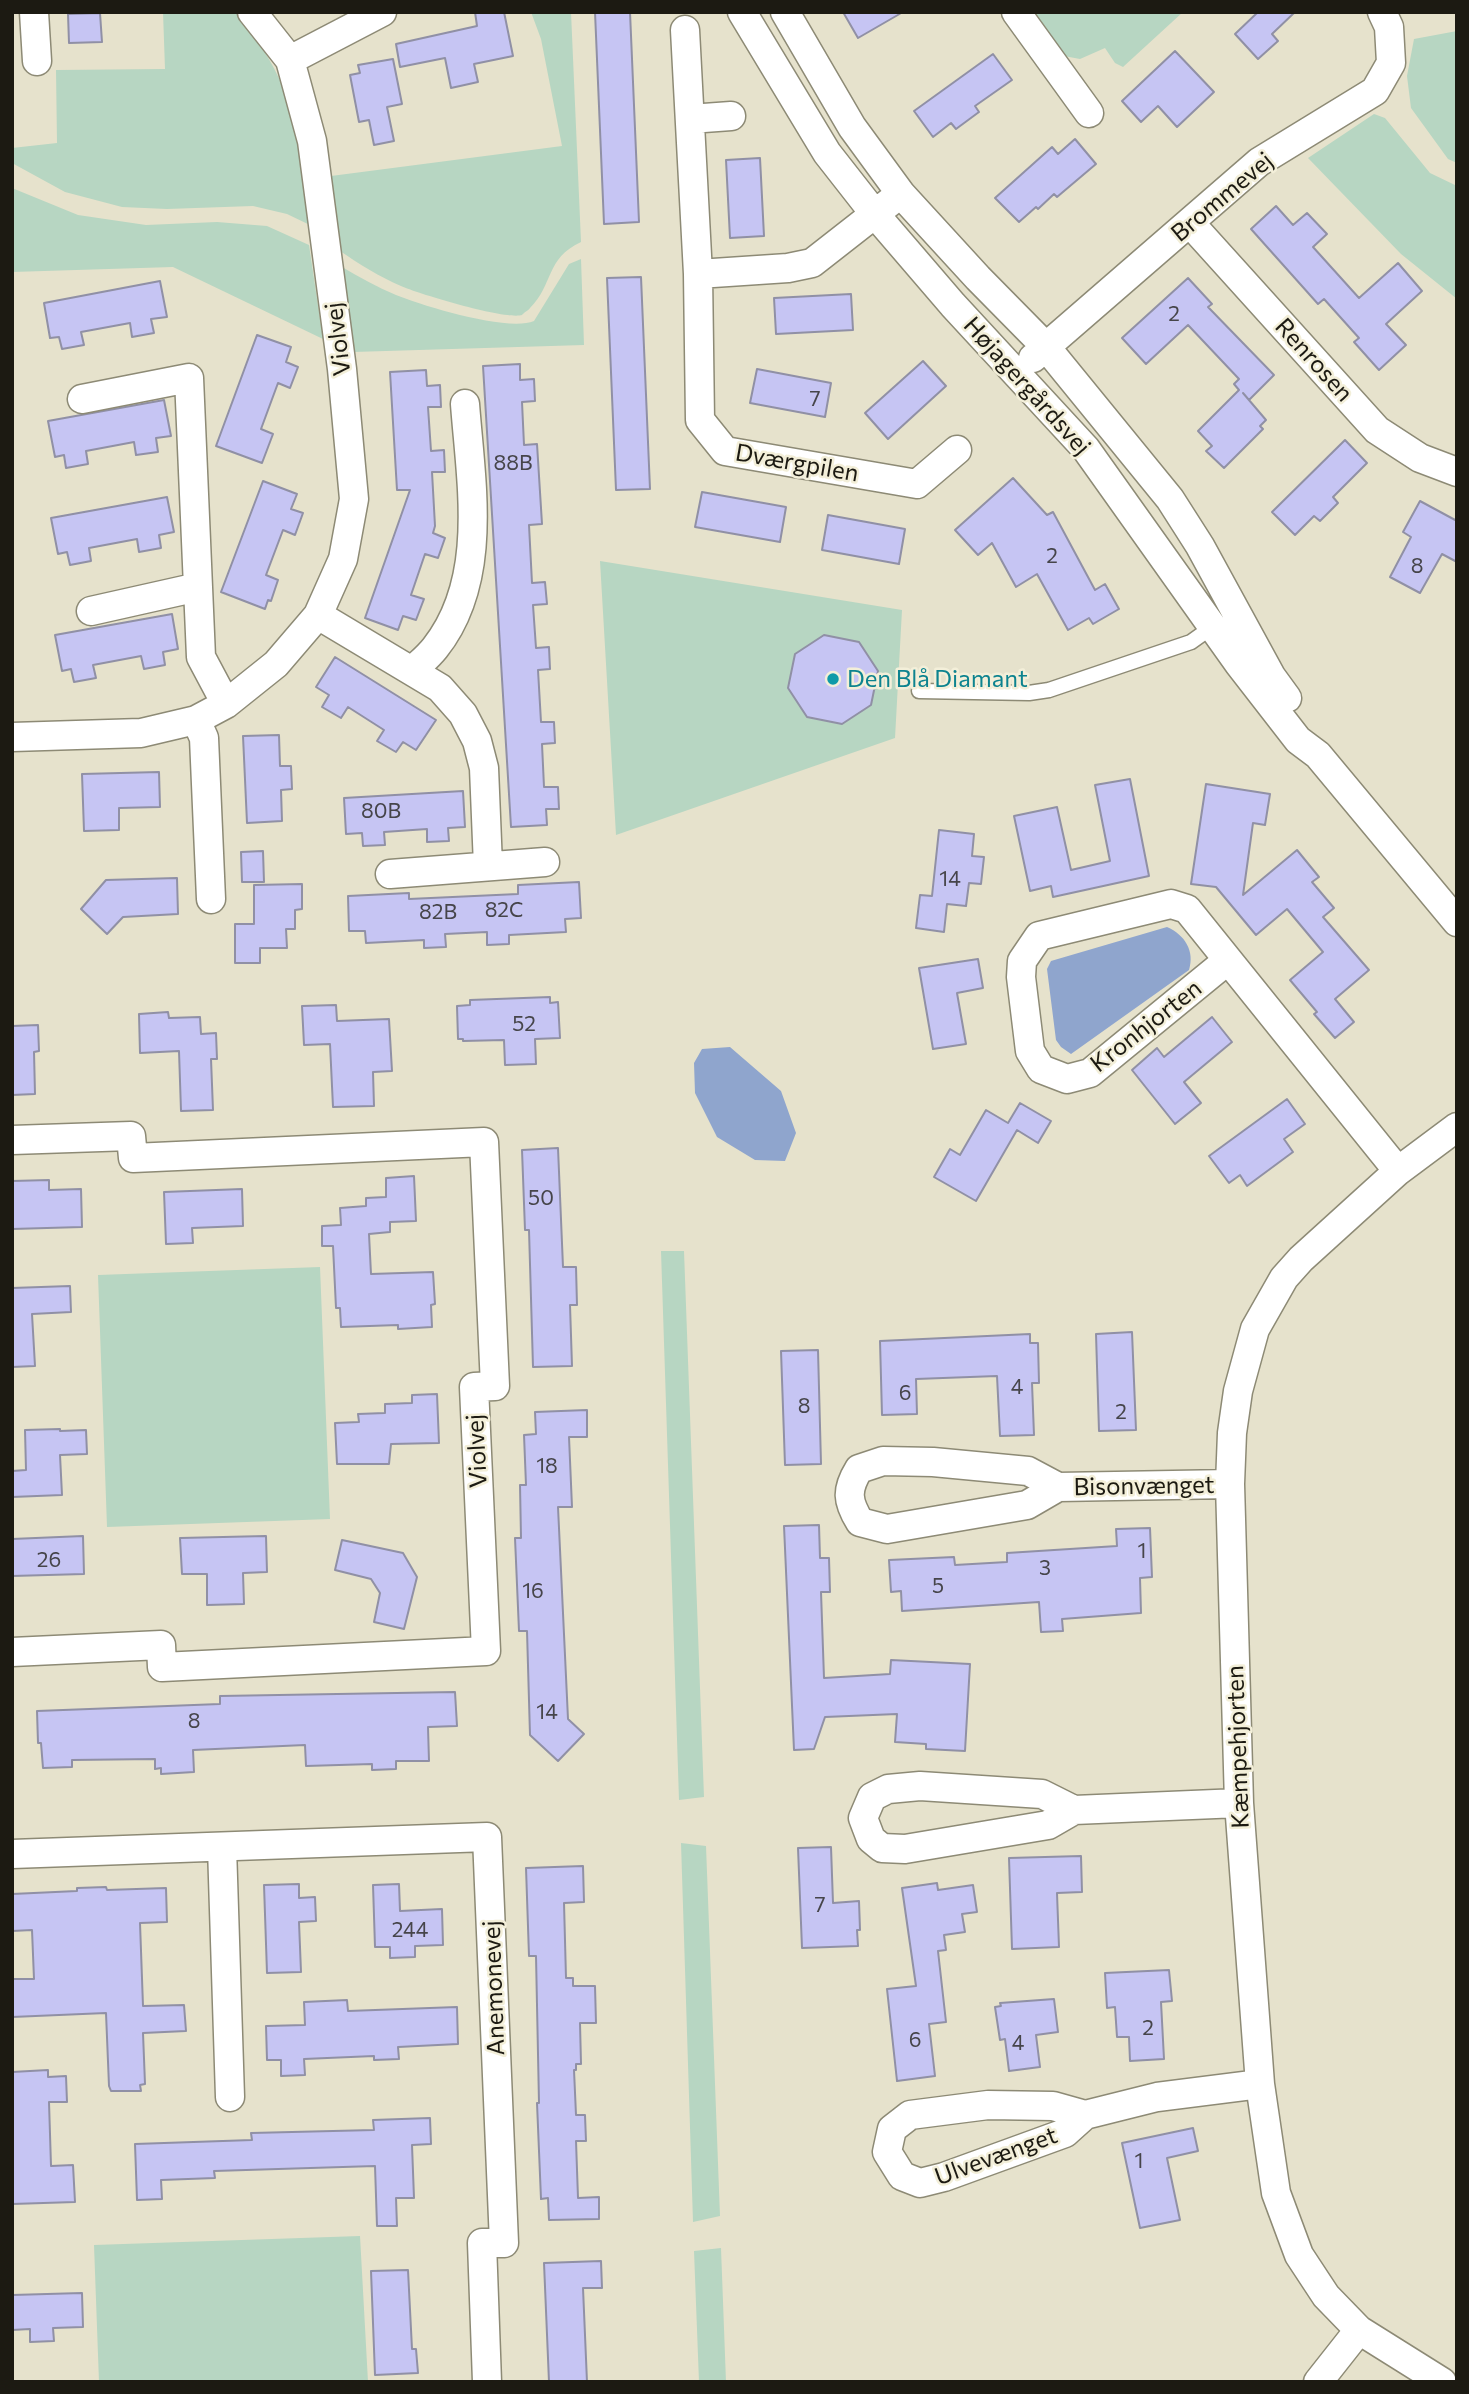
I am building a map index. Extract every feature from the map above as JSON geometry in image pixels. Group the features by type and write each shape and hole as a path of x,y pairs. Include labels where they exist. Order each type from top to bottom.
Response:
{"street":[{"path":"34,12 37,61"},
{"name":"Violvej","path":"12,737 141,733 196,720 226,704 276,664 318,615 343,558 354,499 342,369 312,141 290,60 252,12"},
{"path":"290,60 382,12"},
{"name":"Højagergårdsvej","path":"742,12 827,153 874,213 1086,449 1212,627 1298,740 1318,755 1457,922"},
{"name":"Højagergårdsvej","path":"785,12 852,127 901,194 1046,347 1170,499 1200,546 1271,676 1308,728 1318,755"},
{"path":"1016,12 1089,113"},
{"name":"Brommevej","path":"1016,373 1259,162 1375,91 1391,63 1389,27 1382,12"},
{"name":"Dværgpilen","path":"685,30 698,274 700,421 724,451 917,484 957,450"},
{"path":"690,119 731,116"},
{"path":"698,274 788,268 812,263 901,194"},
{"name":"Renrosen","path":"1190,223 1377,430 1420,458 1457,472"},
{"path":"82,400 189,379 201,657 226,704"},
{"path":"412,671 435,648 455,616 468,573 474,517 465,404"},
{"path":"90,611 198,587"},
{"path":"318,615 440,688 463,714 477,741 484,768 488,866"},
{"path":"196,720 205,738 211,899"},
{"path":"390,874 545,862"},
{"name":"Kronhjorten","path":"1228,960 1090,1073 1067,1079 1041,1069 1030,1051 1021,977 1022,961 1039,936 1171,904 1187,909 1398,1171"},
{"name":"Kæmpehjorten","path":"1442,2382 1359,2330 1326,2296 1299,2255 1276,2193 1259,2084 1239,1803 1230,1484 1232,1433 1237,1401 1255,1329 1284,1278 1301,1259 1398,1171 1457,1128"},
{"name":"Violvej","path":"12,1140 131,1136 132,1158 484,1142 495,1386 474,1387 486,1651 162,1667 161,1645 12,1652"},
{"name":"Bisonvænget","path":"1058,1487 1028,1471 933,1462 883,1461 859,1469 850,1484 850,1506 860,1522 887,1529 1027,1504 1058,1487 1230,1484"},
{"path":"1074,1810 1042,1794 920,1786 888,1789 873,1797 863,1818 871,1839 882,1848 905,1849 1048,1825 1074,1810 1239,1803"},
{"name":"Anemonevej","path":"12,1854 487,1837 504,2243 481,2244 487,2382"},
{"path":"222,1847 230,2097"},
{"name":"Ulvevænget","path":"1084,2115 1053,2106 988,2105 910,2115 892,2129 887,2152 902,2176 920,2183 944,2177 1065,2133 1084,2115 1157,2097 1259,2084"},
{"path":"1318,2382 1359,2330"}],"lane":[{"path":"919,691 1029,693 1049,690 1191,642 1212,627"}],"green space":[{"path":"163,12 237,12 249,28 279,77 293,113 305,160 312,226 287,214 253,206 167,209 122,207 65,192 12,163 12,148 57,143 56,70 165,69"},
{"path":"531,12 571,12 581,242 561,256 538,299 522,315 481,310 401,286 340,251 331,176 562,146 541,39"},
{"path":"1031,12 1183,12 1123,67 1115,63 1105,48 1080,59 1064,56"},
{"path":"1457,31 1457,163 1448,159 1411,108 1407,76 1414,39"},
{"path":"1374,114 1385,118 1430,173 1457,186 1457,299 1401,254 1308,158"},
{"path":"12,188 78,215 146,225 217,222 267,226 309,245 323,339 173,267 12,272"},
{"path":"581,259 584,345 353,352 342,267 389,292 425,305 486,321 522,323 534,321 569,264"},
{"path":"600,561 902,610 895,738 616,835"},
{"path":"661,1251 684,1251 704,1797 679,1800"},
{"path":"320,1267 330,1519 107,1527 98,1275"},
{"path":"681,1843 706,1846 720,2216 693,2222"},
{"path":"360,2236 368,2382 99,2382 94,2245"},
{"path":"721,2248 726,2382 699,2382 694,2251"}],"water":[{"path":"1167,927 1179,934 1187,944 1191,956 1189,970 1071,1054 1061,1047 1056,1040 1047,969 1051,961"},
{"path":"730,1047 781,1091 796,1133 785,1161 755,1160 717,1137 695,1093 694,1063 702,1049"}],"building":[{"path":"475,12 504,12 513,56 474,64 478,82 451,88 445,58 400,67 396,44 477,26"},
{"path":"595,12 630,12 639,222 604,224"},
{"path":"843,12 903,12 858,38"},
{"path":"1258,12 1295,12 1272,34 1278,41 1258,59 1235,34"},
{"path":"100,13 102,42 69,43 68,14"},
{"path":"1175,51 1214,92 1177,127 1158,106 1141,122 1122,101"},
{"path":"993,54 1012,80 975,106 979,112 956,129 951,123 933,137 914,111"},
{"path":"393,59 402,104 387,107 394,141 374,145 369,120 359,122 350,75 360,73 358,65"},
{"path":"1075,139 1096,164 1057,197 1054,194 1019,222 995,198 1052,147 1058,154"},
{"path":"760,158 764,236 730,238 726,160"},
{"path":"1276,206 1293,225 1307,213 1327,234 1313,247 1359,298 1398,263 1422,291 1386,324 1406,345 1379,370 1354,342 1359,338 1324,299 1318,304 1251,229"},
{"path":"641,277 650,489 616,490 607,278"},
{"path":"1188,278 1212,304 1208,307 1274,375 1249,400 1243,393 1266,420 1260,426 1263,429 1224,468 1206,451 1212,446 1198,431 1239,390 1234,384 1239,379 1188,325 1146,364 1122,338"},
{"path":"160,281 167,317 151,319 154,333 132,337 130,323 81,332 84,345 62,349 59,337 50,338 44,303"},
{"path":"851,294 853,330 776,334 774,298"},
{"path":"257,335 291,347 286,362 298,367 290,388 278,383 261,429 273,434 262,463 216,446"},
{"path":"923,361 946,386 888,439 865,413"},
{"path":"520,364 520,380 534,379 535,401 522,402 524,445 537,444 542,524 529,525 532,583 545,582 547,604 533,605 536,648 549,647 550,669 538,670 541,722 554,722 555,743 542,744 544,787 558,787 559,809 546,809 547,825 511,827 483,366"},
{"path":"757,369 831,383 825,417 750,403"},
{"path":"426,370 427,386 440,385 441,407 428,407 431,451 444,450 445,472 432,472 435,526 433,533 445,538 438,558 425,554 411,595 424,599 416,620 403,616 398,630 365,618 410,490 397,490 390,372"},
{"path":"164,400 171,436 156,438 158,452 136,455 134,442 86,451 88,464 66,468 64,455 55,457 48,421"},
{"path":"1345,440 1367,463 1333,497 1338,503 1320,521 1314,516 1295,535 1272,512"},
{"path":"1013,478 1047,515 1053,512 1095,590 1105,584 1119,609 1093,624 1089,618 1068,630 1037,574 1016,587 992,543 978,555 955,530"},
{"path":"263,481 297,494 291,509 303,513 295,535 283,530 266,575 278,580 271,601 268,600 265,609 221,592"},
{"path":"702,492 786,507 780,542 695,527"},
{"path":"167,497 174,532 159,535 161,548 139,552 137,539 89,548 91,561 70,565 67,552 58,554 51,518"},
{"path":"1420,501 1457,521 1457,562 1442,554 1420,593 1390,577 1411,537 1403,532"},
{"path":"828,515 905,529 899,564 822,550"},
{"path":"172,614 178,649 163,652 165,665 144,669 141,656 93,665 96,678 74,682 71,669 62,671 55,635"},
{"name":"Den Blå Diamant","path":"824,635 859,642 878,671 871,705 842,724 807,717 788,688 795,654"},
{"path":"335,657 436,720 416,750 403,742 396,752 377,741 384,730 348,707 341,718 322,707 329,695 316,687"},
{"path":"279,735 280,766 291,766 292,789 281,790 282,821 247,823 243,736"},
{"path":"159,772 160,807 119,808 119,830 84,831 82,774"},
{"path":"1130,779 1149,876 1053,897 1051,886 1030,891 1014,816 1057,807 1071,870 1110,861 1095,785"},
{"path":"1206,784 1270,794 1265,825 1253,823 1243,895 1297,850 1319,877 1312,882 1334,908 1323,917 1369,970 1335,999 1354,1022 1335,1038 1290,980 1323,952 1287,909 1256,935 1216,887 1191,884"},
{"path":"463,791 465,827 448,828 449,841 427,842 427,829 384,832 385,845 363,846 362,833 346,834 344,798"},
{"path":"939,830 974,834 972,856 984,857 981,884 969,883 966,906 947,904 944,932 916,928 920,895 932,896"},
{"path":"263,851 264,882 242,882 241,852"},
{"path":"177,878 178,914 123,917 107,934 81,909 106,880"},
{"path":"579,882 581,918 565,919 566,932 509,935 509,944 487,945 487,932 445,934 446,947 424,948 424,940 366,943 365,931 349,931 348,896 409,893 409,899 518,894 518,885"},
{"path":"302,884 302,909 295,910 295,929 286,929 287,948 260,948 260,963 235,963 235,924 254,924 254,885"},
{"path":"978,959 983,988 957,993 966,1044 933,1049 919,968"},
{"path":"550,997 550,1003 558,1002 560,1038 535,1039 536,1064 505,1065 504,1040 458,1039 457,1006 470,1005 470,1000"},
{"path":"336,1005 337,1021 389,1019 392,1071 373,1072 374,1106 333,1107 330,1044 304,1045 302,1006"},
{"path":"168,1012 169,1018 200,1017 201,1034 216,1033 217,1059 211,1059 213,1110 181,1111 179,1051 140,1053 139,1014"},
{"path":"1212,1017 1232,1042 1184,1082 1201,1103 1175,1124 1132,1070 1157,1048 1164,1057"},
{"path":"38,1025 39,1051 34,1052 35,1094 12,1095 12,1026"},
{"path":"1287,1099 1305,1124 1284,1139 1293,1152 1247,1186 1240,1175 1229,1183 1209,1156"},
{"path":"1020,1103 1051,1121 1038,1143 1017,1130 976,1201 934,1177 950,1149 960,1155 986,1110 1008,1123"},
{"path":"558,1148 563,1267 576,1267 577,1305 570,1305 572,1366 533,1367 529,1230 525,1230 522,1150"},
{"path":"414,1176 416,1221 390,1222 390,1232 369,1234 371,1274 433,1272 435,1304 431,1305 432,1327 341,1327 340,1308 336,1308 333,1246 322,1246 322,1226 341,1225 340,1208 366,1206 366,1198 386,1197 386,1178"},
{"path":"49,1180 49,1190 81,1189 82,1227 12,1229 12,1181"},
{"path":"242,1189 243,1226 192,1228 193,1243 166,1244 164,1192"},
{"path":"70,1286 71,1312 32,1314 35,1366 12,1367 12,1288"},
{"path":"1132,1332 1136,1430 1099,1431 1096,1334"},
{"path":"1030,1334 1030,1343 1038,1343 1039,1383 1032,1383 1034,1435 1000,1436 997,1376 916,1379 917,1414 882,1415 880,1341"},
{"path":"818,1350 821,1464 785,1465 781,1351"},
{"path":"437,1394 439,1443 391,1444 389,1464 337,1464 335,1423 359,1422 358,1414 385,1413 385,1404 412,1403 412,1395"},
{"path":"587,1410 587,1437 569,1437 572,1507 558,1507 568,1719 584,1734 558,1761 530,1735 527,1631 519,1631 515,1538 521,1538 520,1485 526,1485 524,1435 536,1434 535,1412"},
{"path":"25,1430 86,1430 87,1454 60,1455 62,1495 12,1497 12,1471 26,1470"},
{"path":"819,1525 820,1558 829,1558 830,1592 821,1592 824,1678 890,1674 891,1660 970,1664 965,1751 926,1749 926,1744 895,1742 897,1714 825,1717 814,1749 794,1750 784,1526"},
{"path":"1150,1528 1152,1577 1140,1578 1141,1613 1062,1619 1063,1631 1041,1632 1039,1602 902,1611 901,1591 891,1592 889,1560 954,1557 955,1565 1007,1562 1007,1553 1117,1546 1116,1529"},
{"path":"83,1536 84,1574 12,1576 12,1539"},
{"path":"266,1536 267,1572 243,1573 244,1604 207,1605 207,1574 182,1574 180,1538"},
{"path":"342,1540 403,1553 417,1577 404,1629 374,1622 380,1593 371,1579 335,1570"},
{"path":"455,1692 457,1726 428,1727 429,1761 396,1761 396,1769 372,1770 372,1764 306,1766 305,1745 193,1750 194,1772 161,1774 161,1768 155,1769 155,1759 72,1760 72,1767 43,1768 41,1743 38,1743 37,1711 220,1704 220,1696"},
{"path":"831,1847 833,1903 859,1901 858,1946 802,1948 798,1848"},
{"path":"1081,1856 1082,1892 1057,1893 1059,1947 1012,1949 1009,1858"},
{"path":"583,1866 584,1902 564,1903 566,1978 573,1978 573,1986 595,1986 596,2023 580,2023 581,2064 576,2064 574,2070 576,2115 585,2115 586,2141 576,2141 578,2198 599,2197 599,2219 549,2220 548,2198 541,2199 536,1956 529,1956 526,1868"},
{"path":"937,1883 938,1890 973,1885 977,1912 962,1914 965,1932 944,1935 946,1950 938,1951 946,2022 929,2024 935,2076 897,2081 887,1989 916,1986 902,1888"},
{"path":"299,1884 299,1898 315,1897 316,1921 299,1922 301,1972 267,1973 264,1885"},
{"path":"399,1884 400,1911 442,1909 443,1945 415,1946 415,1957 390,1958 390,1947 375,1947 373,1885"},
{"path":"106,1887 107,1890 166,1888 167,1922 140,1923 143,2006 184,2005 186,2031 143,2033 145,2084 140,2085 141,2091 111,2091 106,2013 12,2017 12,1979 34,1979 32,1930 12,1931 12,1894"},
{"path":"1169,1970 1172,2001 1161,2002 1164,2059 1130,2061 1129,2037 1117,2037 1115,2007 1107,2008 1105,1973"},
{"path":"1054,1999 1058,2032 1036,2035 1040,2067 1009,2071 1005,2039 1000,2040 995,2007 1001,2006 1000,2003"},
{"path":"347,2000 348,2011 457,2007 458,2044 398,2047 399,2059 374,2060 374,2056 304,2059 305,2075 281,2076 281,2060 267,2060 266,2026 305,2025 304,2002"},
{"path":"48,2070 48,2077 66,2076 67,2102 49,2102 51,2166 73,2165 75,2202 12,2204 12,2072"},
{"path":"430,2118 431,2144 412,2145 414,2198 396,2198 397,2226 377,2226 375,2166 214,2171 215,2178 161,2180 162,2199 137,2200 135,2144 252,2140 251,2133 374,2130 373,2120"},
{"path":"1193,2128 1198,2151 1167,2158 1180,2220 1140,2228 1122,2143"},
{"path":"601,2261 602,2288 583,2288 587,2382 549,2382 544,2263"},
{"path":"408,2270 412,2349 416,2349 418,2373 375,2375 371,2271"},
{"path":"82,2293 83,2327 53,2328 54,2341 30,2342 30,2329 12,2330 12,2295"}],"place":[{"name":"Den Blå Diamant","path":"833,679"}]}
